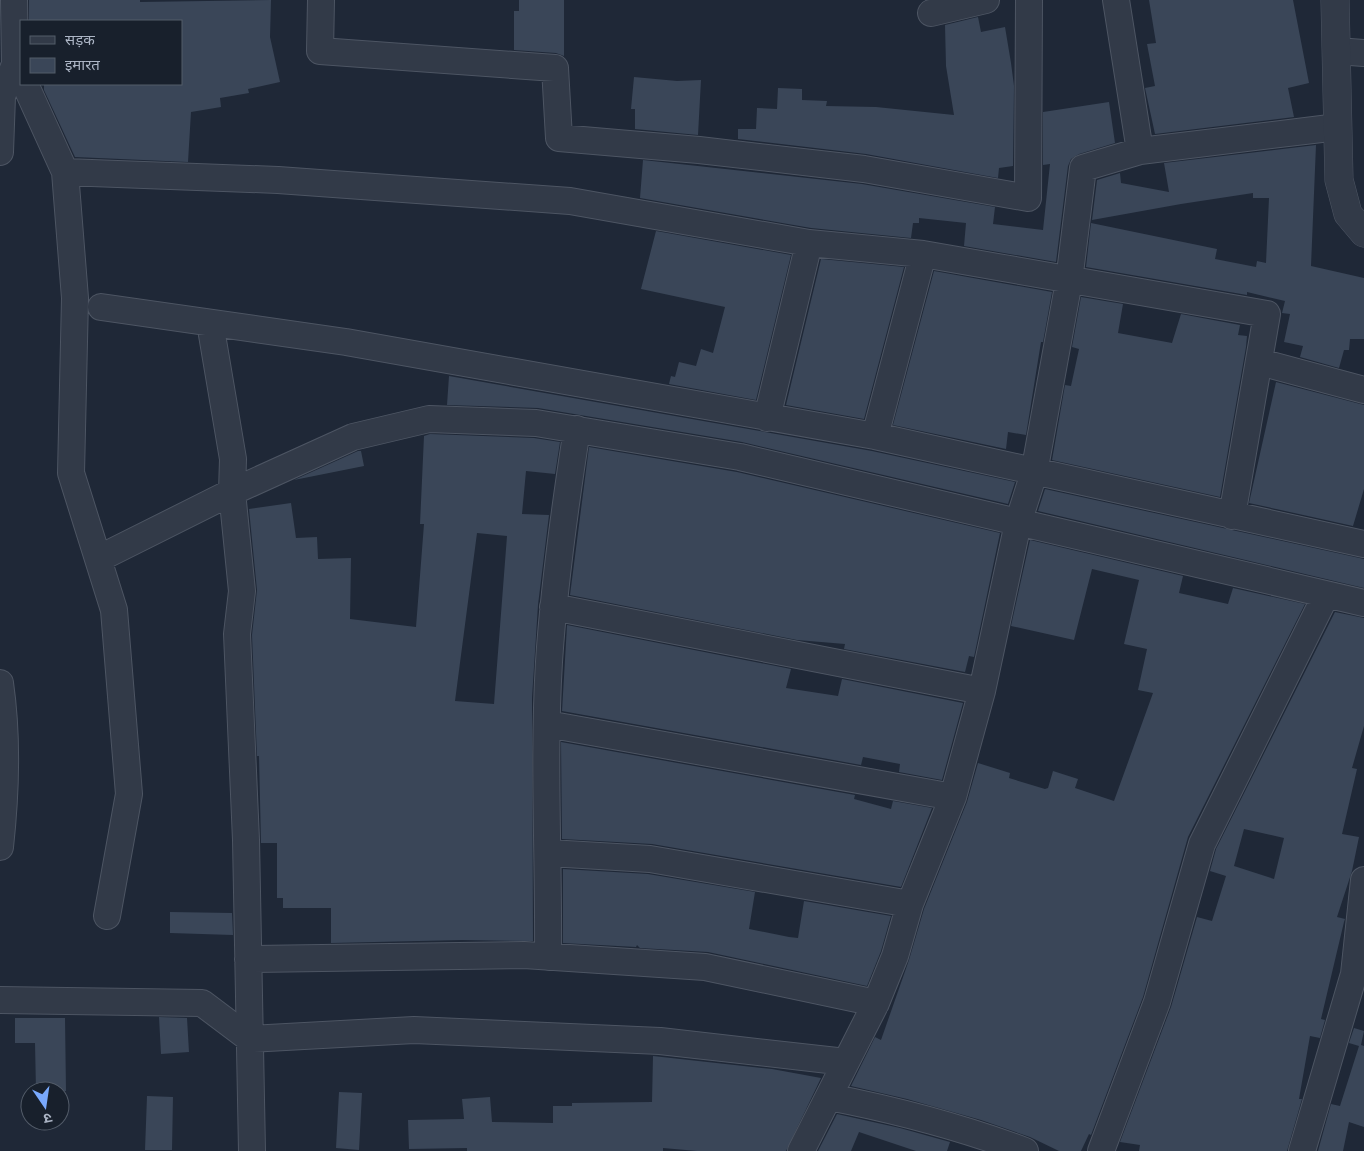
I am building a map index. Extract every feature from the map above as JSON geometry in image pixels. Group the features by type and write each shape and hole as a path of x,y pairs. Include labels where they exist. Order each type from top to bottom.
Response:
{"street":[{"path":"0,152 1,96 20,75 14,0"},
{"path":"321,0 320,51 555,68 560,138 699,150 864,169 1028,198 1030,0"},
{"path":"931,12 986,0"},
{"path":"1116,0 1140,150"},
{"path":"1335,0 1339,180 1348,214 1364,234"},
{"path":"1337,51 1364,54"},
{"path":"25,85 65,172 75,298 71,473 114,610 129,794 107,916"},
{"path":"801,1151 876,1002 895,956 910,904 952,796 982,690 1018,523 1034,473 1069,281 1083,168 1140,150 1338,127"},
{"path":"65,172 278,180 570,201 809,243 923,254 1069,281 1100,284 1267,314 1232,516"},
{"path":"767,418 809,243"},
{"path":"875,436 923,254"},
{"path":"102,308 346,342 875,436 1034,473 1364,544"},
{"path":"210,323 233,459 232,492 242,591 237,634 246,840 252,1151"},
{"path":"1260,362 1364,390"},
{"path":"98,559 232,492 353,436 430,419 536,423 740,457 1364,603"},
{"path":"548,957 549,853 546,724 553,607 562,524 576,429"},
{"path":"1101,1151 1157,1002 1202,844 1326,595"},
{"path":"553,607 982,690"},
{"path":"0,683 6,720 0,847"},
{"path":"546,724 952,796"},
{"path":"549,853 650,859 910,904"},
{"path":"1302,1151 1354,974 1364,880"},
{"path":"248,959 548,957 706,967 876,1002"},
{"path":"0,1000 202,1003 250,1039 424,1030 660,1041 846,1062"},
{"path":"829,1097 872,1105 955,1126 1010,1148"}],"building":[{"path":"29,0 140,0 140,2 271,0 270,37 280,82 248,89 249,93 220,98 221,107 191,112 188,162 75,157 44,90 44,85 182,85 182,20 29,20"},
{"path":"519,0 564,0 564,56 556,53 514,50 514,11 519,11"},
{"path":"1149,0 1293,0 1309,83 1288,88 1294,117 1155,134 1145,88 1155,86 1147,44 1156,43"},
{"path":"978,17 981,32 1005,27 1014,86 1013,166 999,168 998,178 866,154 738,139 738,129 756,129 757,108 777,109 778,88 802,89 802,100 827,101 826,106 876,107 954,115 946,66 945,25"},
{"path":"634,77 677,81 701,80 698,135 635,129 635,109 631,109"},
{"path":"1109,102 1115,143 1079,154 1071,159 1068,166 1056,262 964,246 966,223 919,218 919,223 913,223 911,238 811,228 640,198 643,160 862,184 995,207 993,224 1043,230 1050,164 1043,165 1043,112"},
{"path":"1316,145 1311,266 1364,278 1364,339 1350,339 1349,350 1344,350 1339,368 1300,357 1303,346 1284,342 1290,314 1282,313 1285,301 1247,292 1247,295 1086,267 1091,223 1217,249 1215,259 1256,267 1257,261 1266,263 1269,198 1253,198 1253,193 1092,220 1097,180 1120,173 1121,183 1169,192 1164,163"},
{"path":"656,231 791,255 756,400 669,384 671,376 675,377 679,362 696,366 701,349 713,353 725,307 641,289"},
{"path":"821,259 904,267 864,419 786,405"},
{"path":"934,271 1052,292 1043,342 1041,342 1026,435 1008,432 1006,449 893,425"},
{"path":"1081,297 1123,304 1118,333 1172,343 1181,314 1240,325 1238,335 1247,336 1246,347 1220,497 1052,460 1065,385 1071,386 1079,349 1072,347"},
{"path":"449,376 872,451 1015,482 1008,504 742,442 538,408 447,405"},
{"path":"1276,382 1364,405 1364,489 1353,526 1249,503"},
{"path":"430,434 534,438 560,442 555,474 526,471 522,514 549,515 538,605 532,698 533,941 462,940 331,943 331,908 283,908 283,898 277,898 277,843 261,843 259,756 257,756 252,635 257,590 249,509 291,503 296,538 317,537 318,559 351,558 350,619 416,627 424,524 420,524 424,436","holes":["477,533 507,536 494,704 455,701"]},
{"path":"589,447 737,472 1000,533 974,657 969,656 965,672 844,649 845,644 797,640 570,595"},
{"path":"361,451 364,466 294,480"},
{"path":"1045,489 1364,559 1364,588 1038,511"},
{"path":"1030,540 1183,576 1179,593 1228,604 1233,588 1305,604 1188,837 1143,997 1091,1135 1089,1134 1081,1151 1059,1151 1030,1137 981,1120 907,1099 851,1086 875,1037 881,1040 909,960 924,909 967,802 978,763 1010,773 1009,778 1045,789 1048,788 1053,771 1078,779 1075,788 1114,801 1153,693 1138,690 1147,649 1124,644 1139,580 1092,569 1074,640 1011,626"},
{"path":"1335,612 1364,618 1364,726 1352,768 1357,769 1342,834 1359,837 1352,871 1337,917 1345,919 1321,1019 1325,1020 1320,1038 1310,1036 1299,1099 1302,1099 1287,1151 1139,1151 1140,1145 1120,1142 1171,1007 1197,917 1212,921 1226,876 1210,871 1216,849","holes":["1244,829 1284,838 1274,879 1234,866"]},
{"path":"567,625 791,669 786,688 838,696 842,679 963,703 942,780 899,772 900,764 863,757 861,765 562,711"},
{"path":"561,742 855,795 854,799 891,809 893,801 932,808 901,887 652,844 562,839"},
{"path":"563,869 648,874 755,892 749,929 789,937 798,938 804,901 891,916 881,951 867,986 708,952 640,948 637,945 636,947 563,943"},
{"path":"170,912 232,913 233,935 170,933"},
{"path":"159,1017 187,1018 189,1052 161,1054"},
{"path":"15,1018 65,1018 66,1081 36,1081 35,1043 15,1043"},
{"path":"1354,1028 1364,1031 1361,1045 1364,1046 1364,1127 1349,1122 1343,1151 1318,1151 1331,1104 1340,1106 1359,1046 1349,1043"},
{"path":"653,1056 772,1069 821,1078 786,1151 697,1151 663,1148 663,1151 467,1151 467,1148 409,1149 408,1120 464,1119 462,1099 490,1097 492,1122 553,1123 553,1106 572,1106 572,1103 652,1102"},
{"path":"339,1092 362,1093 359,1150 336,1148"},
{"path":"147,1096 173,1097 172,1150 145,1150"},
{"path":"837,1114 900,1128 950,1142 947,1151 916,1151 859,1132 851,1151 818,1151"}]}
